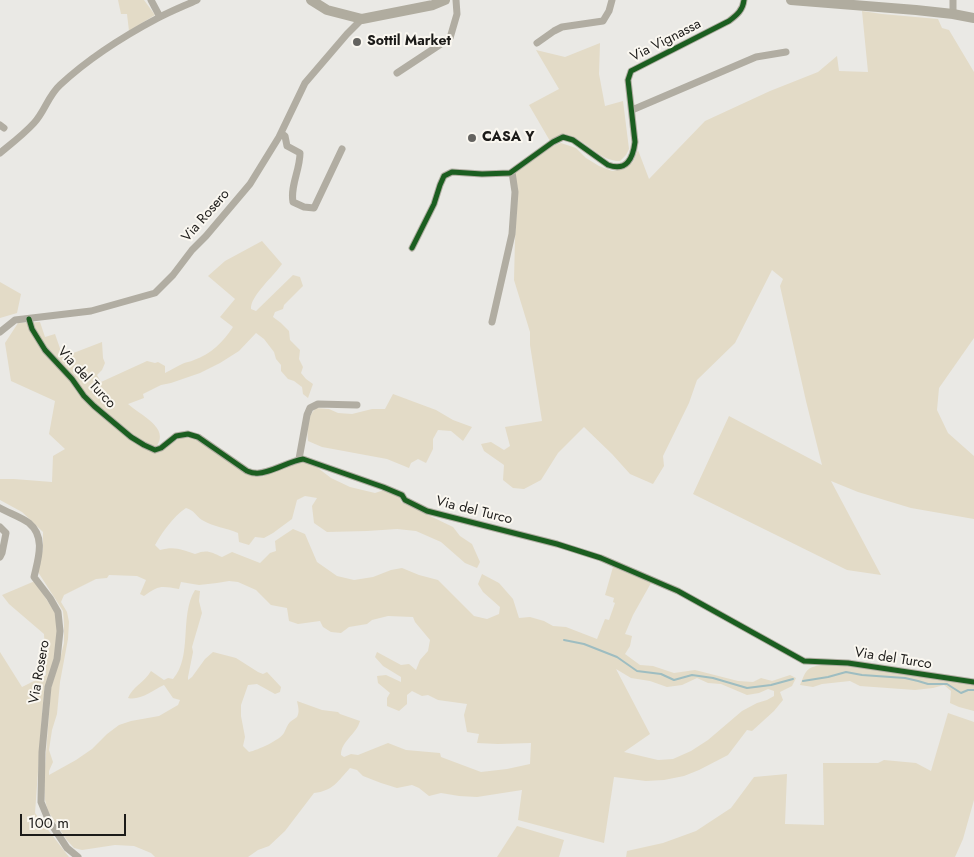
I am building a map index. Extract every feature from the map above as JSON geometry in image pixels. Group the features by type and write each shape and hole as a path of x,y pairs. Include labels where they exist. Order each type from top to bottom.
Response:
{"street":[{"path":"151,0 160,17"},
{"path":"0,154 34,123 51,95 90,61 160,17 197,0"},
{"path":"311,0 327,10 362,19 433,5 444,0"},
{"path":"397,73 450,38 458,14 456,0"},
{"path":"537,43 562,27 603,21 609,11 612,0"},
{"name":"Via Vignassa","path":"512,172 553,142 563,137 574,140 608,165 621,166 630,161 634,152 635,142 628,80 631,72 729,21 739,14 744,0"},
{"path":"792,0 953,14 974,18"},
{"path":"953,0 953,14"},
{"name":"Via Rosero","path":"0,332 15,320 91,311 155,293 173,275 192,250 250,184 281,133 305,83 362,19"},
{"path":"632,110 756,57 786,52"},
{"path":"281,133 285,136 287,146 300,153 292,195 293,202 304,207 314,208 342,150"},
{"path":"10,134 16,139"},
{"path":"412,248 434,204 444,176 452,172 482,174 512,172 515,192 512,234 492,322"},
{"name":"Via del Turco","path":"29,319 32,329 45,350 72,379 84,396 117,425 144,445 155,450 176,436 188,434 198,437 247,471 255,474 264,473 303,458 402,495 405,500 427,511 557,544 601,558 678,591 804,661 848,663 974,682"},
{"path":"299,459 310,408 318,404 357,405"},
{"name":"Via Rosero","path":"0,508 30,524 39,537 39,551 34,576 58,612 60,631 57,659 48,687 42,752 41,802 48,819 67,848 78,857"},
{"path":"0,527 6,533 0,557"}],"shaded area":[{"path":"118,0 144,0 155,15 129,31 127,14 121,14"},
{"path":"862,11 938,19 942,28 949,30 974,72 974,338 939,388 937,410 948,433 974,456 974,519 911,508 858,492 831,481 881,575 847,570 693,494 729,416 822,465 780,286 783,279 772,270 735,343 697,380 689,403 663,456 664,466 653,484 630,474 584,427 558,453 541,480 524,489 513,488 503,480 504,465 484,451 481,444 491,442 504,450 510,446 505,427 542,421 530,345 530,332 514,280 518,190 514,172 553,146 561,143 576,148 586,158 612,171 625,169 633,162 638,150 649,179 705,121 770,91 818,72 837,56 839,71 868,72"},
{"path":"600,43 599,74 605,106 623,101 629,149 620,161 614,161 600,155 569,135 560,136 550,141 529,105 559,89 536,50 565,57"},
{"path":"262,241 282,264 254,298 251,309 256,311 293,275 300,277 303,286 284,305 283,309 275,312 273,317 289,331 290,340 300,350 299,359 303,367 301,373 313,384 308,398 303,394 302,387 288,379 281,371 281,365 276,359 274,352 264,339 256,333 239,351 220,363 200,373 161,385 143,394 144,398 128,404 157,428 160,440 156,447 144,443 101,409 69,378 83,399 96,411 156,453 180,438 193,438 252,476 262,477 302,461 314,465 331,478 350,487 375,493 384,490 400,496 401,502 453,527 460,536 472,544 480,562 477,568 465,563 441,542 416,531 397,529 327,532 314,523 312,506 317,498 305,496 297,500 292,519 264,538 255,537 249,545 239,542 238,533 206,522 186,508 173,520 158,540 155,545 160,550 174,548 195,554 209,552 222,557 232,552 260,563 270,553 276,551 275,541 293,529 305,534 317,562 337,576 354,580 373,577 402,568 438,580 474,616 487,619 499,614 500,607 483,592 478,584 482,574 499,583 513,599 519,618 530,617 553,626 566,627 597,639 605,619 609,620 615,603 613,602 614,598 605,595 613,567 651,583 633,615 625,634 632,636 630,646 625,654 640,665 653,666 674,673 695,670 738,681 753,682 761,678 772,681 790,675 796,678 792,686 780,692 783,700 752,731 747,730 728,755 699,770 684,776 664,780 646,781 614,777 604,843 518,820 522,790 477,797 441,793 429,796 412,785 397,788 363,776 357,770 350,768 331,788 314,793 285,831 269,846 258,850 248,857 155,857 151,853 134,846 115,845 82,850 74,848 48,811 45,800 44,780 51,688 64,643 63,611 38,572 39,560 43,550 43,532 22,512 0,500 0,479 52,482 53,456 65,449 49,434 55,401 11,381 5,343 18,323 40,322 45,337 55,334 63,357 102,342 105,363 97,375 101,382 147,361 158,362 165,366 165,373 211,351 225,338 233,327 220,317 235,299 208,276 225,261","holes":["109,575 137,576 146,580 140,594 144,596 160,587 179,589 181,582 199,585 229,581 238,582 256,590 271,605 287,608 289,621 298,624 320,621 323,627 331,632 341,633 349,627 367,624 372,620 388,616 413,617 430,640 428,651 420,660 416,670 409,664 401,665 377,652 375,657 383,666 401,677 401,682 386,675 377,676 378,683 390,693 387,698 387,706 399,711 407,704 407,695 412,691 438,700 467,704 464,715 467,732 479,734 477,743 531,743 530,764 481,772 441,757 440,753 406,750 388,743 358,755 351,754 344,757 341,755 343,746 360,721 338,712 322,710 297,701 298,715 289,723 282,736 249,752 243,746 245,737 241,716 241,705 248,685 257,684 275,694 280,692 281,687 267,672 263,674 236,658 213,652 188,680 193,652 192,647 202,613 199,601 200,591 195,590 190,600 185,648 179,670 173,679 168,678 164,680 151,671 128,698 142,697 164,685 173,698 180,700 178,705 159,716 119,725 92,749 49,775 53,762 49,750 57,714 60,682 68,639 69,622 67,612 61,602 64,595 96,579 107,578","616,669 631,678 650,681 667,687 682,685 697,678 708,683 721,684 747,695 768,689 774,691 774,696 742,711 708,740 691,751 673,759 658,760 624,752 650,734"]},
{"path":"0,282 21,294 17,313 0,318"},
{"path":"393,394 436,410 453,420 472,427 463,441 451,431 438,430 433,439 433,449 426,463 418,459 411,463 409,468 387,459 322,447 308,441 307,427 309,419 316,408 352,414 372,409 385,409"},
{"path":"35,581 55,613 59,631 55,659 45,686 35,813 69,857 0,857 0,652 22,687 46,675 44,634 9,604 2,595"},
{"path":"822,665 838,665 974,685 974,711 950,703 951,691 944,685 915,690 860,686 850,681 822,684 813,687 800,685 807,670"},
{"path":"948,713 974,722 974,800 963,839 955,857 626,857 627,851 663,843 696,831 731,808 754,777 787,774 785,824 824,825 823,763 878,763 884,760 916,763 931,771"},
{"path":"517,826 564,840 559,857 497,857"}],"waterway":[{"path":"564,640 584,644 617,657 637,671 661,674 674,680 692,675 713,678 747,688 771,685 793,679"},
{"path":"803,681 846,672 905,678 928,684 947,684 961,693 974,690"}],"cycle path":[{"path":"412,248 434,204 444,176 452,172 510,173 563,137 573,140 608,165 615,167 624,165 631,158 635,142 628,80 631,71 729,21 739,12 744,0"},
{"path":"29,319 32,329 45,350 72,379 84,396 131,437 155,450 161,448 176,436 188,434 198,437 252,473 266,472 303,459 383,487 402,495 405,500 427,511 557,544 601,558 678,591 804,661 848,663 974,682"}],"place":[{"name":"Sottil Market","path":"357,42"},
{"name":"CASA Y","path":"472,138"}]}
